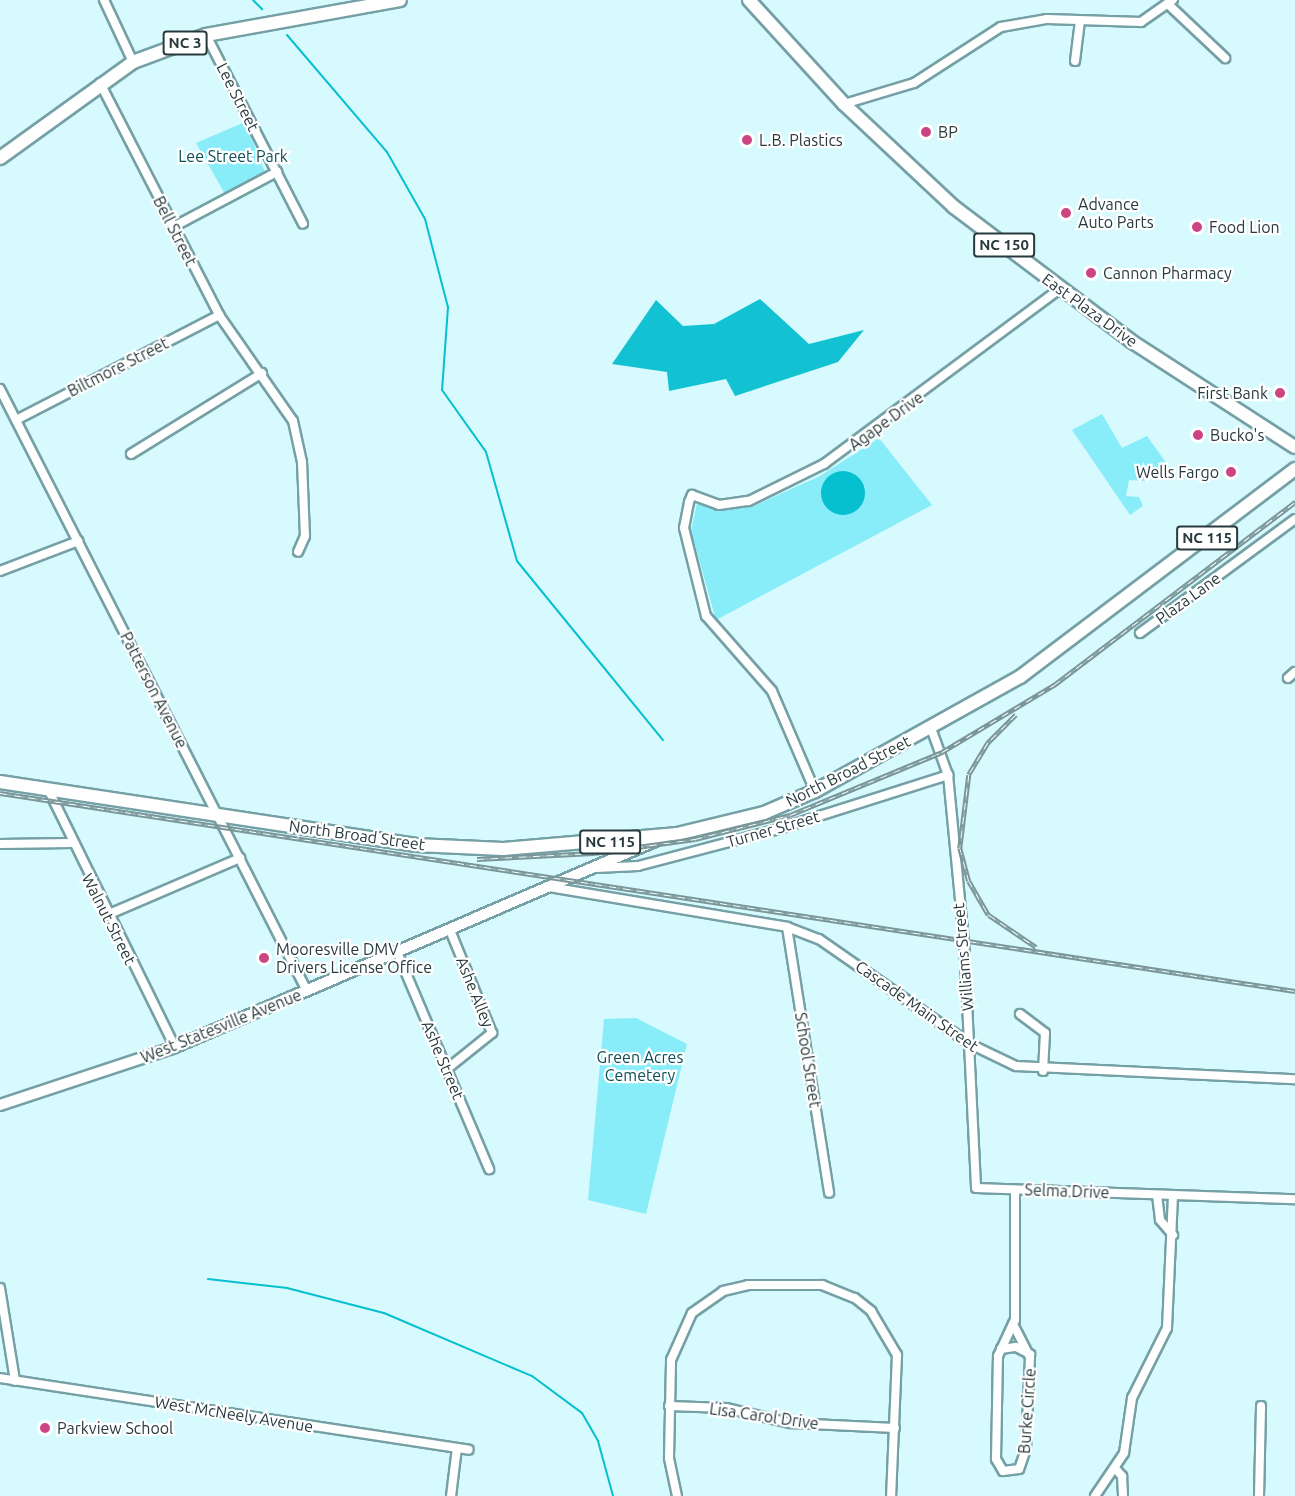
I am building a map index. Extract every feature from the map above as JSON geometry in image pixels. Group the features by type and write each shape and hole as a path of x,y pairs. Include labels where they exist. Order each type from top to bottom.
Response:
{"main road":[{"name":"NC 3","path":"0,158 100,83 133,62 206,35 400,0"},
{"name":"East Plaza Drive","path":"749,0 844,104 954,207 1060,289 1295,447"},
{"name":"North Broad Street","path":"0,782 445,847 503,849 669,835 764,813 815,791 931,728 1084,633 1295,469"}],"street":[{"path":"104,0 133,62"},
{"path":"844,104 914,83 1001,27 1047,19 1141,22 1171,3 1225,58"},
{"path":"1075,61 1080,21"},
{"name":"Lee Street","path":"206,35 303,224"},
{"name":"Bell Street","path":"100,83 219,315 283,402 299,441 305,536 298,552"},
{"path":"173,227 277,172"},
{"name":"Agape Drive","path":"815,791 772,691 717,633 699,600 684,528 692,495 719,505 749,501 824,464 1060,289"},
{"name":"Biltmore Street","path":"16,420 219,315"},
{"path":"130,454 262,373"},
{"name":"Patterson Avenue","path":"0,388 307,991"},
{"name":"Plaza Lane","path":"1140,633 1295,519"},
{"path":"0,571 78,541"},
{"path":"1288,678 1295,672"},
{"name":"Williams Street","path":"931,728 948,775 970,1044 976,1188"},
{"name":"Turner Street","path":"596,868 638,866 775,830 948,775"},
{"name":"Walnut Street","path":"48,789 71,843 175,1047"},
{"name":"West Statesville Avenue","path":"0,1105 175,1047 669,835"},
{"path":"0,844 71,843"},
{"path":"107,915 240,858"},
{"name":"Cascade Main Street","path":"548,887 787,927 848,958 970,1044 996,1059 1043,1071 1295,1079"},
{"name":"School Street","path":"787,927 829,1194"},
{"name":"Ashe Alley","path":"447,1069 492,1033 450,930"},
{"name":"Ashe Street","path":"397,952 489,1169"},
{"path":"1020,1014 1045,1033 1043,1071"},
{"name":"Selma Drive","path":"976,1188 1295,1200"},
{"name":"Burke Circle","path":"1013,1324 1030,1354 1025,1460 1016,1471 1003,1471 996,1459 1001,1349 1013,1324 1015,1190"},
{"path":"1157,1195 1160,1220 1173,1235"},
{"path":"1095,1496 1124,1453 1136,1385 1169,1320 1173,1195"},
{"path":"677,1496 669,1458 669,1406 677,1343 692,1313 706,1300 748,1285 822,1285 855,1298 885,1331 897,1355 891,1496"},
{"path":"0,1288 15,1381"},
{"name":"Burke Circle","path":"1001,1349 1016,1347 1030,1354"},
{"name":"West McNeely Avenue","path":"0,1378 468,1450"},
{"name":"Lisa Carol Drive","path":"669,1406 726,1408 790,1422 895,1428"},
{"path":"1259,1496 1261,1407"},
{"path":"451,1496 457,1449"},
{"path":"1115,1468 1122,1476 1123,1496"}],"green space":[{"name":"Lee Street Park","path":"245,122 265,172 225,194 196,143"},
{"path":"1102,414 1122,448 1147,436 1175,475 1170,480 1157,473 1144,481 1129,480 1126,496 1139,497 1143,506 1130,515 1072,430"},
{"path":"879,438 932,505 716,620 691,531 697,503 725,510 754,506 820,476"},
{"name":"Green Acres Cemetery","path":"636,1018 687,1044 646,1214 588,1200 604,1019"}],"shaded area":[{"path":"760,299 809,344 864,330 838,362 735,396 726,379 669,391 667,372 612,364 656,300 683,326 714,324"},
{"path":"843,471 858,478 865,493 858,508 843,515 828,508 821,493 828,478"}],"waterway":[{"path":"253,0 262,9"},
{"path":"287,35 387,152 425,219 448,307 442,390 486,452 517,561 663,740"},
{"path":"208,1279 287,1288 384,1313 532,1376 582,1413 598,1441 613,1496"}],"railway":[{"path":"477,859 594,853 695,839 790,815 942,752 1054,685 1295,502"},
{"path":"1016,715 988,743 969,775 960,848 969,881 989,915 1036,947"},
{"path":"0,793 1295,991"}],"place":[{"name":"BP","path":"926,132"},
{"name":"L.B. Plastics","path":"747,140"},
{"name":"Advance Auto Parts","path":"1066,213"},
{"name":"Food Lion","path":"1197,227"},
{"name":"Cannon Pharmacy","path":"1091,273"},
{"name":"First Bank","path":"1280,393"},
{"name":"Bucko's","path":"1198,435"},
{"name":"Wells Fargo","path":"1231,472"},
{"name":"Mooresville DMV Drivers License Office","path":"264,958"},
{"name":"Parkview School","path":"45,1428"}]}
